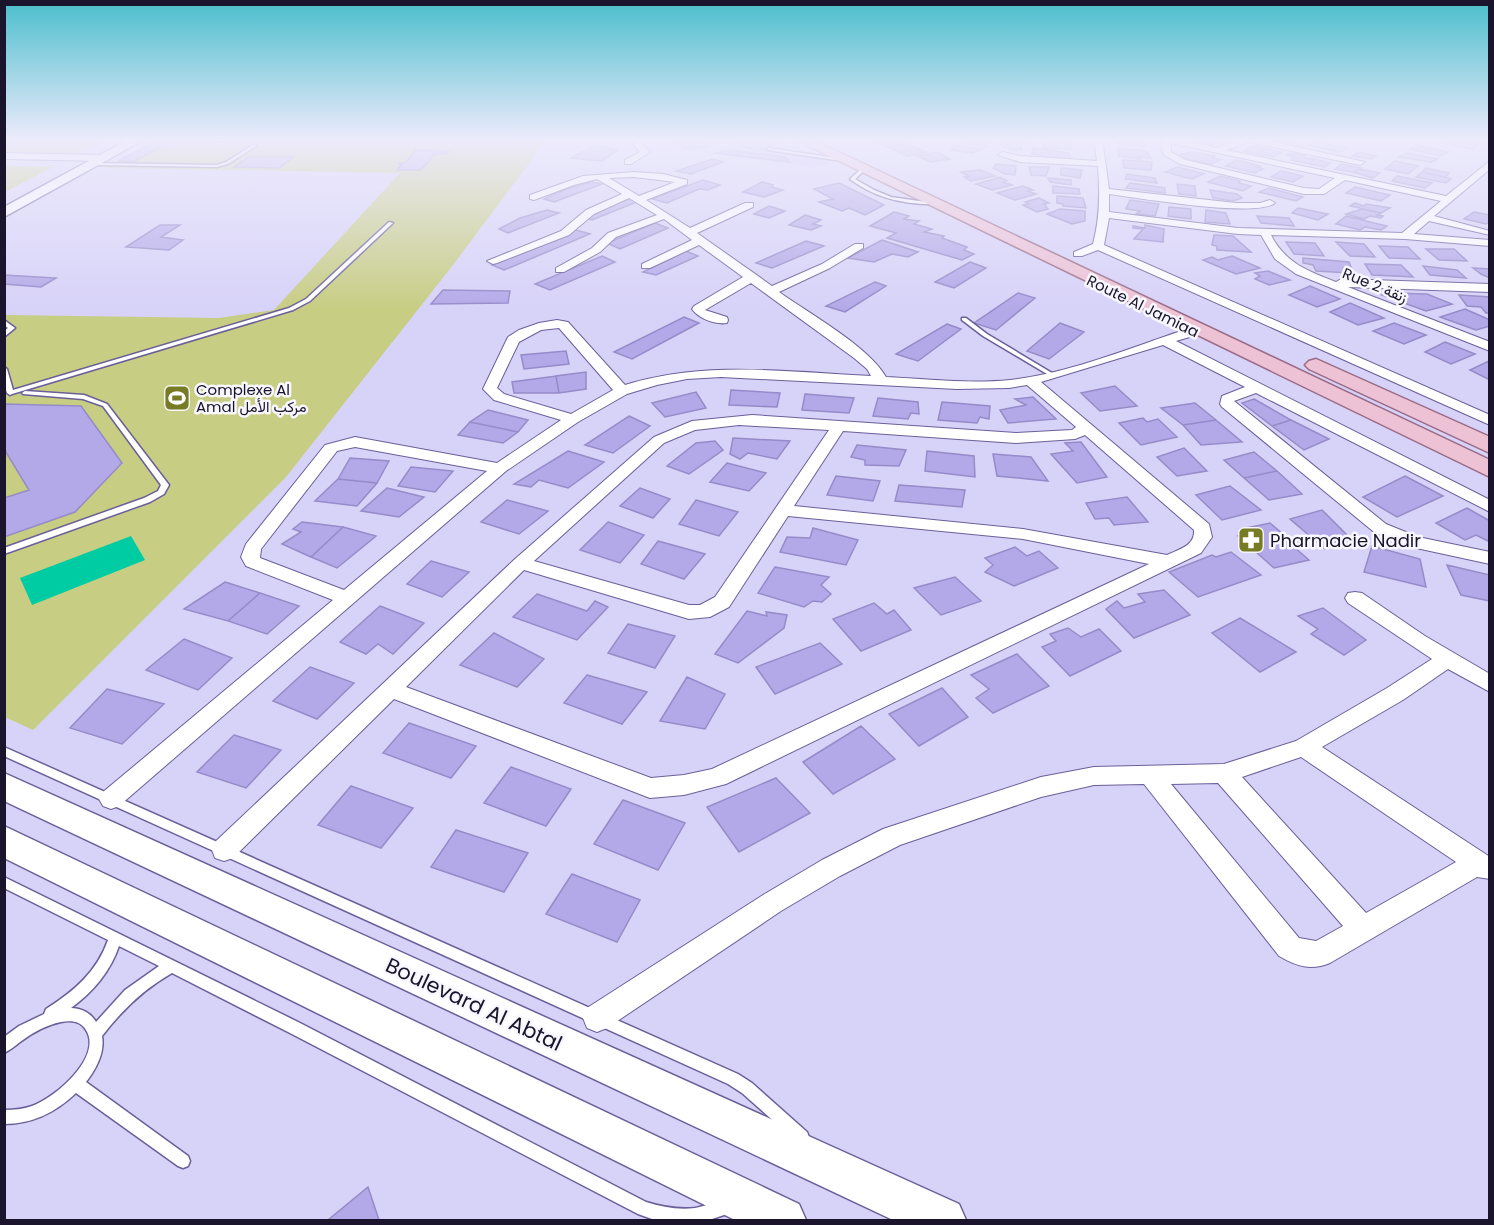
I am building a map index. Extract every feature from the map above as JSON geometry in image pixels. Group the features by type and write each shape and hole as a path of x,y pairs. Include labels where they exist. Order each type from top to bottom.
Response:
{"main road":[{"path":"4,202 18,195"},
{"path":"4,213 34,195"},
{"name":"Route Al Jamiaa","path":"916,195 1195,331 1490,470"},
{"name":"Route Al Jamiaa","path":"951,195 1238,328"},
{"path":"1302,358 1490,446"},
{"name":"Boulevard Al Abtal","path":"4,786 847,1176 932,1218"},
{"path":"4,841 783,1221"}],"street":[{"path":"534,197 539,195"},
{"path":"632,195 695,236 867,361 881,381"},
{"path":"585,227 590,212 641,195"},
{"path":"1098,246 1105,195"},
{"path":"1141,195 1236,206 1261,206 1270,203"},
{"path":"1430,195 1448,199"},
{"path":"1405,236 1453,195"},
{"path":"646,266 749,205"},
{"path":"1104,214 1266,233 1405,236 1490,243"},
{"path":"560,270 596,250 604,240 612,235 665,215"},
{"path":"1428,218 1490,234"},
{"path":"493,261 585,227 612,235"},
{"name":"Rue 2 زنقة","path":"1266,233 1274,254 1285,264 1326,283 1490,347"},
{"path":"771,291 826,266 859,246"},
{"path":"1078,254 1098,246 1490,421"},
{"path":"722,320 701,313 698,309 752,277"},
{"path":"1326,283 1490,288"},
{"path":"573,419 499,397 490,389 509,349 519,335 540,327 563,325 622,391"},
{"path":"111,799 500,468 573,419 622,391 654,381 721,373 957,385 1031,381 1054,376 1195,331"},
{"path":"1165,341 1490,507"},
{"path":"389,689 650,788 673,788 718,777 1195,549 1202,543 1203,528 1031,381"},
{"path":"1257,388 1227,399 1227,404 1380,528 1413,542 1490,558"},
{"path":"224,850 521,563 659,440 673,432 691,425 717,421 786,422 1016,438 1075,434 1086,429"},
{"path":"521,563 689,612 703,612 722,602 838,427"},
{"path":"347,598 252,562 250,557 252,548 331,448 355,442 500,468"},
{"path":"784,510 1023,534 1166,561"},
{"path":"1355,598 1490,684"},
{"path":"597,1018 772,903 831,868 892,837 1041,788 1094,776 1224,773 1304,747 1395,694 1448,659"},
{"path":"1149,774 1289,947 1299,953 1311,956 1320,954 1484,867 1304,747"},
{"path":"1224,773 1364,929"}],"lane":[{"path":"7,394 291,309 308,300 392,223"},
{"path":"963,319 985,335 1054,376"},
{"path":"4,322 12,328 4,335"},
{"path":"4,369 7,394"},
{"path":"4,551 147,500 161,492 165,485 105,405 84,396 36,392 7,394"},
{"path":"4,751 733,1078 847,1176"},
{"path":"4,882 643,1209 678,1218 697,1216 741,1202"},
{"path":"5,1045 23,1030 42,1020 84,990 100,973 110,955 115,938"},
{"path":"96,1033 122,1001 154,975 171,966"},
{"path":"4,1117 17,1118 38,1112 58,1100 76,1084 89,1066 96,1048 96,1033 89,1022 77,1015 61,1015 42,1020"},
{"path":"76,1084 183,1161"}],"shaded area":[{"name":"Complexe Al Amal مركب الأمل","path":"380,195 505,195 286,477 33,730 5,717 5,315 219,318 274,310"},
{"path":"131,536 145,560 32,605 20,578"}],"building":[{"path":"553,195 572,195 554,202 544,199"},
{"path":"662,195 685,195 667,203 652,199"},
{"path":"826,195 864,195 884,205 865,215 849,208 842,211 819,202 833,199"},
{"path":"1003,195 1032,195 1015,200"},
{"path":"1212,195 1238,195 1242,198 1233,201 1213,198"},
{"path":"1272,195 1303,197 1296,201"},
{"path":"1355,195 1390,195 1381,201"},
{"path":"1057,196 1083,198 1086,208 1063,206 1057,203"},
{"path":"629,198 637,202 592,220 583,217"},
{"path":"1039,198 1049,203 1044,204 1048,209 1037,212 1023,205 1029,204 1025,202"},
{"path":"1130,200 1159,204 1155,216 1136,214 1140,211 1126,209"},
{"path":"1355,203 1390,208 1381,213 1350,206"},
{"path":"769,206 785,211 769,218 754,214"},
{"path":"1169,207 1191,209 1191,219 1168,216"},
{"path":"1298,208 1328,214 1318,220 1292,213"},
{"path":"1060,209 1085,211 1085,221 1072,224 1047,214"},
{"path":"1362,209 1381,213 1377,215 1383,216 1381,218 1370,216 1364,219 1346,214"},
{"path":"547,210 559,213 508,233 499,229 520,218"},
{"path":"1206,210 1226,213 1230,224 1205,222"},
{"path":"894,212 909,216 904,219 919,221 914,224 932,229 924,232 944,236 942,238 967,247 964,250 974,254 962,260 887,238 896,233 870,226"},
{"path":"1474,212 1490,215 1490,221 1486,224 1464,219"},
{"path":"805,215 821,220 813,224 821,226 811,230 789,225"},
{"path":"1257,216 1289,218 1294,226 1261,223"},
{"path":"1346,216 1387,226 1381,230 1365,227 1360,230 1336,224"},
{"path":"655,223 668,228 620,249 607,243"},
{"path":"160,225 180,225 161,237 183,240 169,250 126,247"},
{"path":"1145,225 1164,229 1163,242 1134,239 1143,229 1133,228 1133,226 1145,228"},
{"path":"576,230 590,234 504,270 492,265"},
{"path":"1214,235 1233,236 1251,252 1217,250 1217,246 1212,245"},
{"path":"882,240 918,252 908,257 892,254 874,262 848,258"},
{"path":"806,241 824,246 772,268 756,263"},
{"path":"1286,242 1315,243 1324,256 1294,254"},
{"path":"1336,242 1364,244 1375,257 1350,256"},
{"path":"1379,246 1408,247 1420,259 1389,258"},
{"path":"1426,249 1454,249 1467,261 1439,260"},
{"path":"686,251 698,256 656,275 643,272"},
{"path":"602,256 615,262 550,290 535,284"},
{"path":"1232,256 1260,268 1236,274 1203,260 1212,257 1218,260"},
{"path":"1303,258 1349,262 1352,269 1344,268 1349,273 1316,271 1313,265 1303,263"},
{"path":"970,262 986,268 954,288 935,282"},
{"path":"1365,264 1401,265 1413,277 1372,275"},
{"path":"1423,266 1457,270 1466,278 1430,275"},
{"path":"1473,268 1490,269 1490,278 1481,274"},
{"path":"1268,271 1290,280 1269,285 1255,279 1260,276 1255,273"},
{"path":"4,275 56,278 41,287 4,284"},
{"path":"875,282 886,286 845,312 826,306"},
{"path":"1310,286 1340,299 1317,307 1289,295"},
{"path":"443,290 510,291 508,303 431,304"},
{"path":"1018,293 1035,298 996,330 974,323"},
{"path":"1427,294 1452,304 1426,311 1382,295"},
{"path":"1459,295 1490,297 1490,313 1486,313 1481,307 1467,306"},
{"path":"1350,303 1384,318 1358,325 1330,312"},
{"path":"1465,309 1490,320 1490,326 1476,330 1440,317"},
{"path":"684,317 699,323 632,359 614,352"},
{"path":"1060,323 1084,332 1049,359 1027,351"},
{"path":"1394,323 1426,335 1404,344 1373,331"},
{"path":"947,324 961,329 918,361 896,354"},
{"path":"1445,342 1475,354 1451,364 1425,352"},
{"path":"566,351 569,364 524,369 521,355"},
{"path":"1489,361 1490,380 1470,370"},
{"path":"586,372 586,389 559,393 556,376"},
{"path":"556,376 559,393 514,393 512,382"},
{"path":"1115,386 1137,406 1100,411 1081,393"},
{"path":"731,390 780,393 777,407 729,405"},
{"path":"696,392 706,408 665,417 652,403"},
{"path":"805,394 854,398 849,413 802,410"},
{"path":"1033,397 1056,419 1008,423 1000,410 1026,405 1015,399"},
{"path":"878,398 918,402 919,414 911,413 908,419 873,416"},
{"path":"1254,399 1291,420 1272,426 1242,403"},
{"path":"942,402 990,406 989,419 980,417 977,423 938,420"},
{"path":"1195,403 1216,420 1183,425 1161,408"},
{"path":"4,404 81,406 122,463 75,512 4,537 4,498 29,490 4,449"},
{"path":"488,410 528,420 518,432 470,422"},
{"path":"629,416 650,426 613,453 585,445"},
{"path":"1143,418 1147,422 1158,419 1177,437 1141,445 1119,423"},
{"path":"1216,420 1242,442 1201,445 1183,425"},
{"path":"1291,420 1329,439 1304,450 1272,426"},
{"path":"470,422 518,432 503,443 458,435"},
{"path":"733,438 790,441 777,459 748,453 740,459 730,454"},
{"path":"715,441 723,450 689,474 667,466 696,443"},
{"path":"1081,442 1107,477 1077,483 1051,454 1073,451 1065,443"},
{"path":"857,445 906,450 899,466 865,465 865,460 851,457"},
{"path":"1184,448 1207,471 1177,476 1157,457"},
{"path":"568,451 604,462 568,488 539,480 531,487 514,484"},
{"path":"927,451 974,456 975,477 925,471"},
{"path":"1254,452 1277,471 1244,478 1224,460"},
{"path":"993,454 1031,457 1048,481 997,476"},
{"path":"350,458 389,461 377,483 338,479"},
{"path":"727,463 766,473 749,491 710,482"},
{"path":"411,467 453,471 435,492 398,486"},
{"path":"1277,471 1302,494 1269,500 1244,478"},
{"path":"836,476 880,481 873,501 827,495"},
{"path":"1405,476 1443,496 1397,517 1363,497"},
{"path":"338,479 377,483 357,506 315,501"},
{"path":"899,485 965,490 962,507 895,501"},
{"path":"1230,486 1261,510 1222,520 1196,495"},
{"path":"387,488 424,497 399,517 361,511"},
{"path":"640,488 670,499 653,518 620,506"},
{"path":"1127,497 1148,522 1114,525 1109,518 1095,519 1086,503"},
{"path":"507,500 548,511 519,534 481,522"},
{"path":"696,500 738,512 719,536 679,524"},
{"path":"1467,508 1490,521 1490,542 1476,535 1465,540 1436,523"},
{"path":"1322,510 1351,539 1325,549 1290,519"},
{"path":"302,522 343,527 311,557 282,544 301,532 293,529"},
{"path":"608,522 644,535 620,563 580,550"},
{"path":"1270,523 1296,545 1293,546 1309,560 1274,568 1238,536 1248,534 1242,529"},
{"path":"343,527 376,536 337,568 311,557"},
{"path":"813,528 858,540 846,565 780,552 787,537 810,538"},
{"path":"658,541 705,554 684,579 641,564"},
{"path":"1372,546 1420,559 1426,587 1364,572"},
{"path":"1015,547 1027,556 1039,551 1058,568 1014,586 985,572 993,565 985,558"},
{"path":"1231,552 1261,575 1198,597 1169,572 1212,555 1216,557"},
{"path":"431,561 469,572 442,597 407,584"},
{"path":"1447,565 1490,575 1490,601 1461,595"},
{"path":"775,567 829,577 821,585 831,594 822,602 813,601 804,607 758,593"},
{"path":"955,577 981,601 941,615 914,588"},
{"path":"225,582 260,593 228,621 184,609"},
{"path":"1164,590 1190,615 1134,638 1106,609 1117,601 1124,608 1145,602 1138,594"},
{"path":"260,593 299,606 267,634 228,621"},
{"path":"537,594 587,611 595,601 608,607 577,640 513,617"},
{"path":"874,603 887,614 894,610 911,630 861,651 833,619"},
{"path":"380,606 424,623 393,654 378,644 366,654 340,642"},
{"path":"1323,608 1366,640 1344,655 1311,634 1318,629 1298,616"},
{"path":"747,611 767,616 766,612 787,615 784,628 738,663 715,654"},
{"path":"1240,618 1296,652 1260,672 1212,633"},
{"path":"628,624 675,636 655,668 608,653"},
{"path":"1068,628 1081,637 1099,629 1121,651 1070,676 1042,647 1056,641 1050,634"},
{"path":"494,633 544,659 517,687 460,665"},
{"path":"184,639 232,658 198,690 146,670"},
{"path":"820,643 842,664 775,694 756,667"},
{"path":"1017,654 1049,686 993,713 976,698 989,689 971,675"},
{"path":"310,667 354,683 317,719 273,701"},
{"path":"587,675 647,692 622,724 564,703"},
{"path":"687,677 725,694 705,729 660,721"},
{"path":"942,688 968,717 919,746 889,714"},
{"path":"107,689 164,704 122,744 70,728"},
{"path":"409,723 476,746 451,778 383,753"},
{"path":"861,726 895,759 833,794 803,762"},
{"path":"234,735 281,750 246,788 197,772"},
{"path":"511,767 571,789 546,826 484,803"},
{"path":"776,778 810,813 739,852 707,807"},
{"path":"351,786 413,808 381,848 318,825"},
{"path":"623,800 685,823 658,870 594,844"},
{"path":"456,830 528,853 504,892 431,867"},
{"path":"572,874 640,900 617,942 546,914"},
{"path":"368,1187 379,1220 328,1220"}],"place":[{"name":"Complexe Al Amal مركب الأمل","path":"177,398"},
{"name":"Pharmacie Nadir","path":"1251,540"}]}
